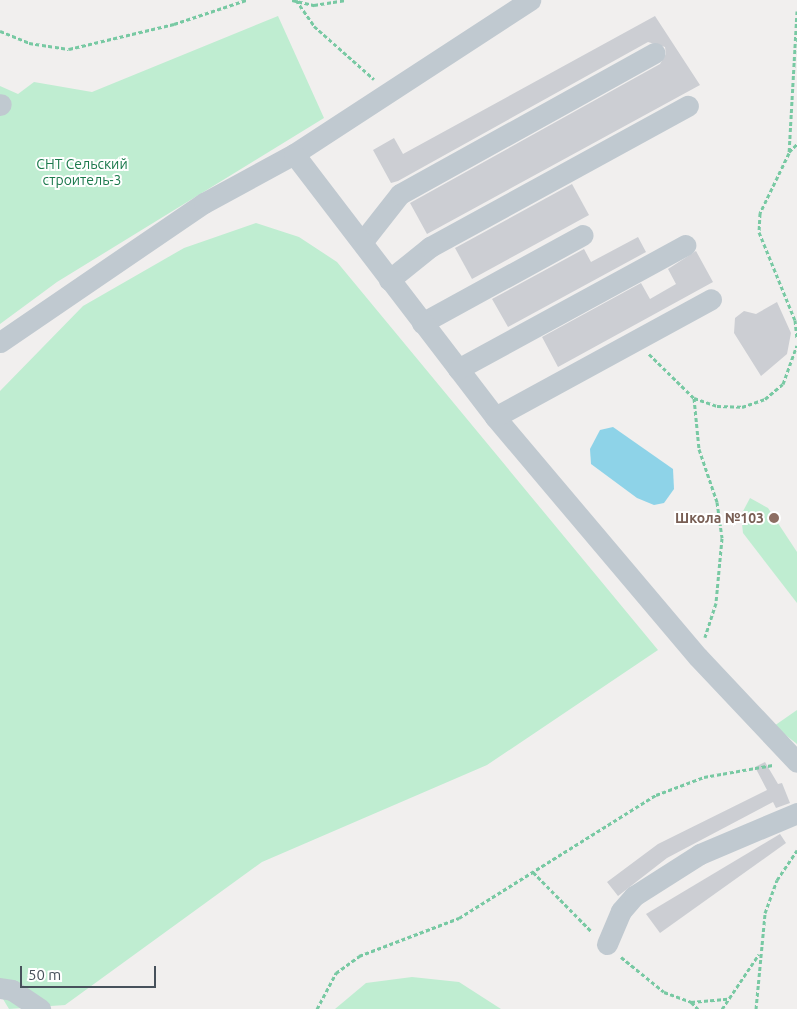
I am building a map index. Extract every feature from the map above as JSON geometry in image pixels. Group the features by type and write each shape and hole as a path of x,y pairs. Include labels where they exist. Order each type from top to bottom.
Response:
{"street":[{"path":"0,342 204,203 294,154 530,0"},
{"path":"363,241 400,194 654,53"},
{"path":"389,280 430,247 688,106"},
{"path":"294,154 363,241 389,280 496,417 788,763"},
{"path":"422,323 583,235"},
{"path":"458,369 685,245"},
{"path":"496,417 711,300"},
{"path":"607,944 621,911 634,896 700,854 797,813"},
{"path":"0,988 12,990 40,1009"}],"path":[{"path":"0,31 29,43 69,49 174,24 246,0"},
{"path":"292,0 314,6 345,0"},
{"path":"296,1 314,26 388,93"},
{"path":"788,153 797,11"},
{"path":"797,144 788,153 760,213 759,232 795,320 797,339"},
{"path":"635,342 694,398 717,406 742,407 765,399 783,384 797,345"},
{"path":"694,398 699,449 717,502 722,538 716,603 698,657"},
{"path":"317,1009 336,973 359,956 459,918 656,795 704,777 788,763"},
{"path":"756,1009 765,913 777,880 797,850"},
{"path":"722,1009 760,954"},
{"path":"691,1002 698,1009"}],"green space":[{"name":"СНТ Сельский строитель-3","path":"278,16 324,118 57,282 0,324 0,86 18,94 34,82 92,92"},
{"path":"256,223 299,237 337,262 658,650 487,765 262,862 65,1005 9,1009 0,994 0,391 83,306 184,248"},
{"path":"750,498 768,508 797,552 797,603 743,533 741,515"},
{"path":"797,710 797,744 774,726"},
{"path":"412,977 459,982 501,1009 335,1009 366,983"}],"water":[{"path":"613,427 673,469 674,489 664,503 654,505 637,498 591,464 590,449 600,430"}],"building":[{"path":"655,16 700,85 427,234 410,203 660,64 666,54 665,47 648,42 398,181 391,183 373,150 394,138 403,154"},
{"path":"572,184 589,215 472,279 455,248"},
{"path":"638,237 646,252 508,327 492,299 584,249 591,262"},
{"path":"696,251 713,282 558,367 542,337 641,283 650,299 676,284 668,269"},
{"path":"777,302 791,333 787,354 761,376 734,333 735,318 744,311 756,314"},
{"path":"765,762 778,784 782,783 790,803 776,808 773,802 667,858 618,896 607,882 658,844 767,790 755,767"},
{"path":"780,834 786,843 660,933 646,914"}],"place":[{"name":"Школа №103","path":"774,518"}]}
